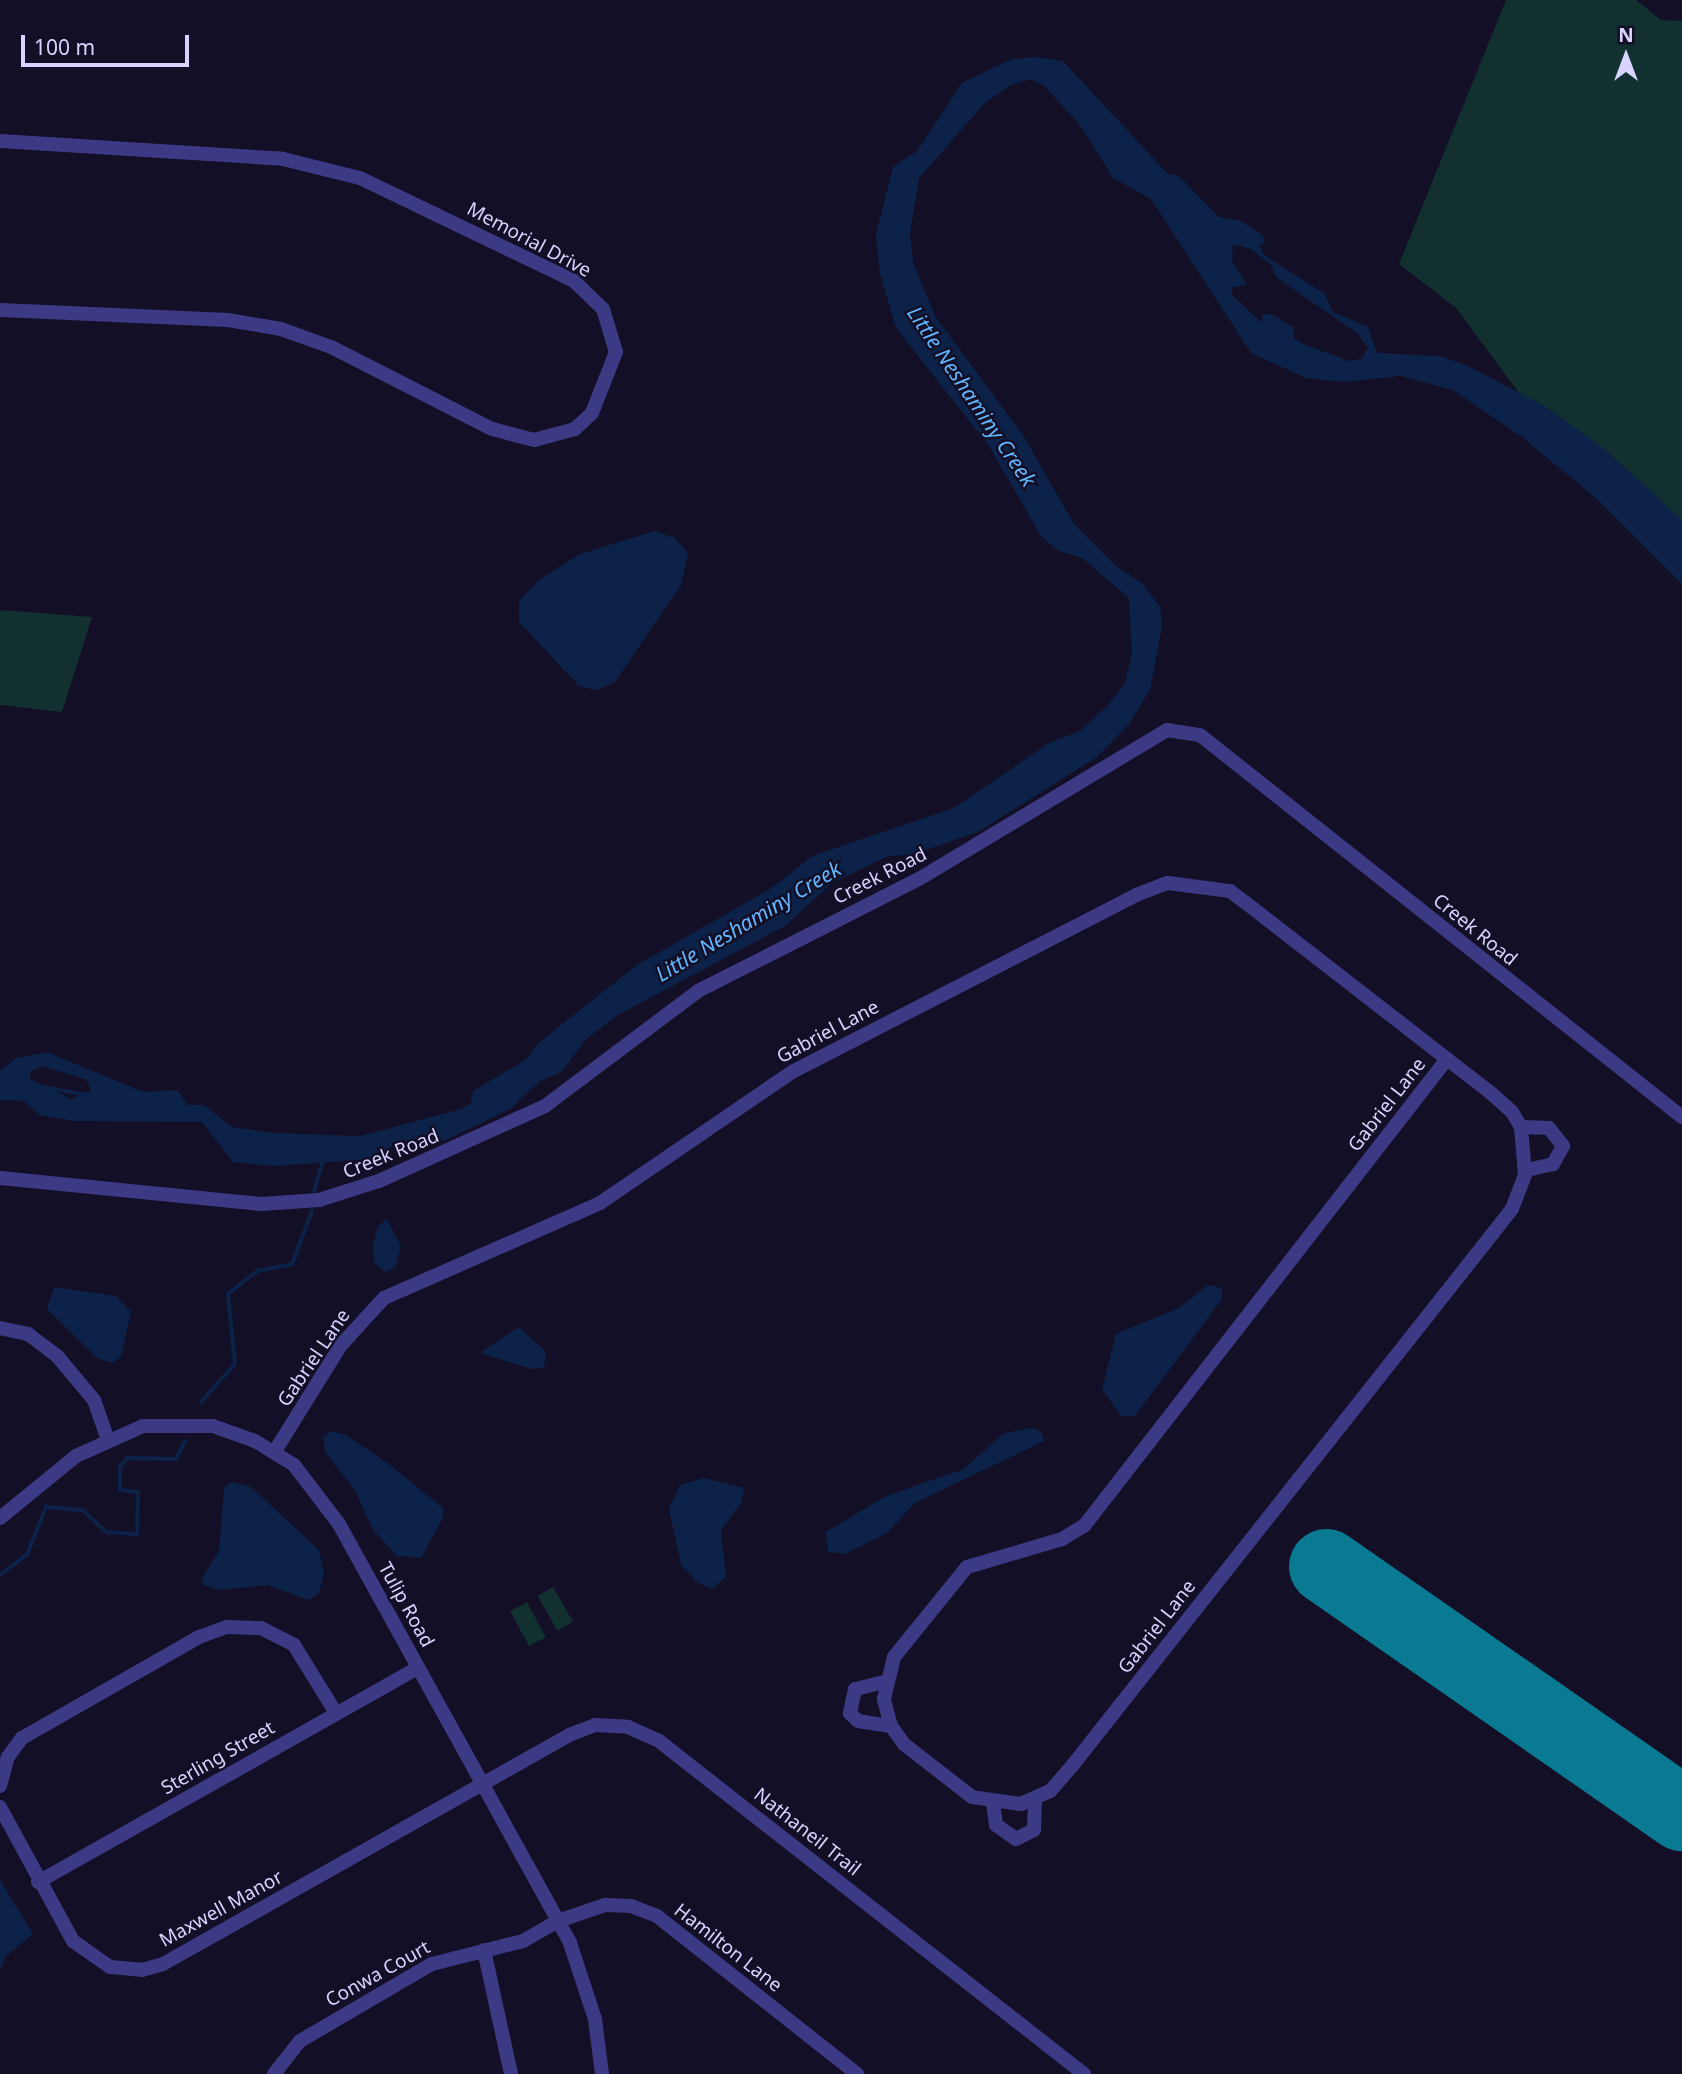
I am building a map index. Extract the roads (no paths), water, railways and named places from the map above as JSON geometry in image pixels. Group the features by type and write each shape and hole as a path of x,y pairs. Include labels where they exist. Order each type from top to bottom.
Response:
{"street":[{"name":"Memorial Drive","path":"0,141 283,159 360,177 574,282 603,309 616,352 592,413 575,429 534,440 492,429 331,348 281,329 228,320 0,310"},
{"name":"Creek Road","path":"0,1178 261,1204 320,1200 379,1181 545,1106 698,991 919,879 1167,730 1200,734 1682,1117"},
{"name":"Gabriel Lane","path":"275,1451 341,1345 384,1298 600,1203 792,1072 1168,883 1230,891 1513,1112 1521,1127 1526,1170 1512,1209 1072,1766 1035,1799"},
{"name":"Gabriel Lane","path":"884,1682 902,1643 967,1567 1062,1539 1084,1526 1447,1059"},
{"path":"1521,1127 1549,1128 1563,1146 1553,1164 1526,1170"},
{"path":"0,1328 27,1334 58,1357 94,1400 108,1440"},
{"name":"Tulip Road","path":"5,1514 76,1456 142,1426 191,1422 233,1432 275,1451 321,1497 558,1921 582,1976 602,2074"},
{"path":"0,1497 5,1514"},
{"path":"0,1786 8,1757 22,1738 199,1637 227,1627 261,1629 294,1645 336,1713"},
{"name":"Sterling Street","path":"38,1882 418,1668"},
{"path":"891,1726 858,1721 850,1713 855,1689 884,1682 891,1726 904,1744 955,1786 993,1803 1035,1799 1034,1830 1016,1839 996,1825 993,1803"},
{"name":"Nathaneil Trail","path":"483,1785 594,1725 650,1734 1084,2074"},
{"name":"Maxwell Manor","path":"0,1807 38,1882 83,1951 110,1967 142,1970 163,1964 483,1785"},
{"name":"Hamilton Lane","path":"558,1921 605,1905 631,1906 657,1916 857,2074"},
{"name":"Conwa Court","path":"274,2074 300,2041 421,1970 523,1941 558,1921"},
{"path":"484,1950 511,2074"}],"water":[{"path":"1038,57 1063,61 1168,174 1178,175 1219,217 1241,221 1263,235 1265,244 1259,246 1264,255 1325,294 1333,312 1368,327 1377,353 1439,356 1466,365 1545,406 1607,451 1682,520 1682,584 1597,499 1522,437 1453,390 1400,376 1344,382 1306,378 1251,353 1151,199 1113,178 1080,125 1044,86 1030,79 1011,85 985,103 919,178 910,233 913,262 935,316 1023,435 1074,524 1116,566 1142,583 1160,607 1162,626 1150,690 1129,724 1097,757 978,832 911,855 888,856 832,883 785,926 616,1016 585,1040 562,1072 540,1081 510,1109 442,1142 400,1143 375,1159 272,1166 233,1162 202,1122 74,1121 39,1115 24,1101 0,1100 0,1071 16,1058 47,1052 143,1092 177,1090 188,1105 204,1105 232,1127 272,1133 360,1136 461,1109 471,1103 473,1091 527,1059 537,1044 637,965 770,889 814,855 954,808 1049,743 1080,731 1109,704 1125,683 1132,654 1129,598 1082,558 1059,551 1041,536 989,446 896,328 880,274 876,234 893,167 917,151 962,83 1012,59","holes":["1233,244 1251,249 1271,265 1276,277 1358,334 1368,348 1361,359 1349,361 1303,344 1294,338 1293,327 1273,315 1263,313 1262,323 1231,294 1233,287 1247,285 1232,261","42,1066 87,1080 91,1091 71,1099 30,1079 30,1072"]},
{"path":"655,531 675,538 688,553 681,585 615,682 598,690 579,686 519,622 519,601 539,580 580,554"},
{"path":"387,1219 401,1246 395,1268 385,1272 374,1262 373,1246 378,1226"},
{"path":"1208,1285 1222,1288 1222,1299 1135,1416 1121,1416 1102,1389 1116,1334 1179,1308"},
{"path":"54,1287 116,1296 131,1312 121,1357 112,1363 97,1358 47,1309"},
{"path":"519,1327 546,1352 544,1368 531,1369 480,1353"},
{"path":"1030,1428 1041,1431 1044,1441 915,1503 887,1533 845,1554 828,1552 826,1532 886,1496 964,1469 1003,1434"},
{"path":"330,1431 346,1435 390,1465 443,1508 443,1518 421,1558 397,1556 374,1531 354,1489 326,1453 323,1438"},
{"path":"704,1478 744,1488 742,1502 721,1530 726,1577 712,1589 698,1583 681,1565 669,1509 680,1485"},
{"path":"231,1482 251,1487 319,1550 324,1573 319,1593 308,1600 267,1585 220,1590 204,1585 202,1578 219,1551 224,1488"},
{"path":"0,1880 33,1934 5,1957 0,1971"}],"waterway":[{"name":"Little Neshaminy Creek","path":"43,1087 87,1095"},
{"path":"314,1192 323,1160"},
{"path":"201,1402 235,1364 228,1294 257,1271 292,1264 312,1211"},
{"path":"0,1575 27,1555 46,1507 83,1510 107,1532 137,1534 138,1493 120,1490 120,1467 127,1458 176,1459 185,1441"}]}
